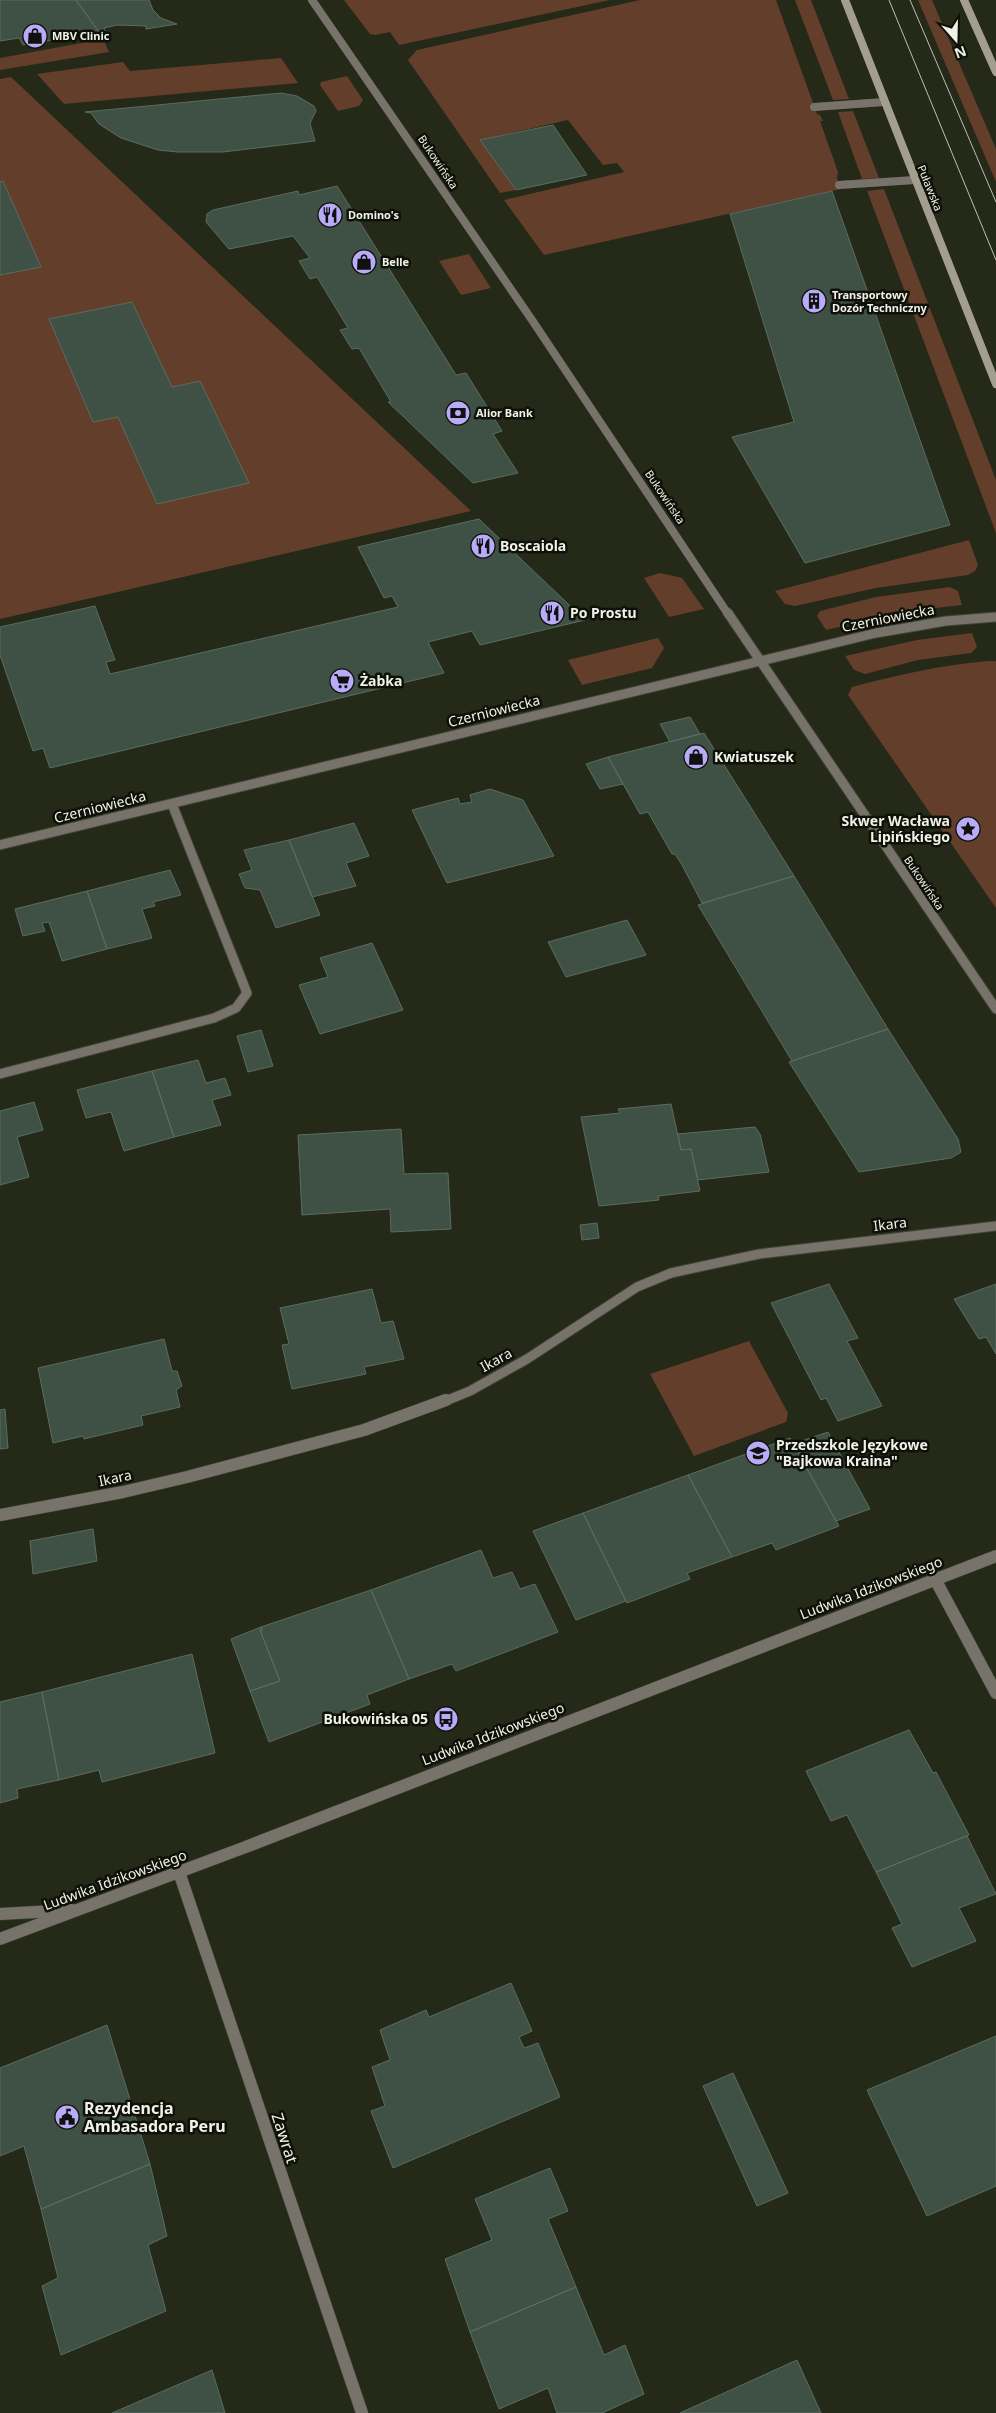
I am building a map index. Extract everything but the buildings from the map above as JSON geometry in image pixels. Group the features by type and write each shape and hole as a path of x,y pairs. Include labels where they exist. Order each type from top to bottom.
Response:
{"main road":[{"name":"Puławska","path":"845,0 996,384"},
{"path":"964,0 996,72"}],"street":[{"name":"Bukowińska","path":"312,0 559,360 996,1009"},
{"path":"814,107 884,102"},
{"path":"839,185 915,180"},
{"name":"Czerniowiecka","path":"0,845 894,630 946,621 996,617"},
{"path":"0,1074 214,1018 236,1008 247,993 172,804"},
{"name":"Ikara","path":"0,1515 123,1492 364,1430 470,1391 527,1359 637,1286 671,1273 760,1254 996,1226"},
{"name":"Ludwika Idzikowskiego","path":"0,1939 179,1872 996,1556"},
{"path":"935,1579 996,1693"},
{"name":"Zawrat","path":"179,1872 362,2413"},
{"path":"0,1914 78,1909"}],"shaded area":[{"path":"344,0 610,0 399,45 390,32 370,34"},
{"path":"640,0 776,0 817,114 820,115 823,121 820,121 838,172 837,178 841,189 544,255 504,200 624,172 617,163 603,165 568,120 481,140 516,190 500,193 408,60 417,50"},
{"path":"795,0 811,0 849,99 833,100"},
{"path":"918,0 932,0 996,149 996,182"},
{"path":"103,39 109,52 0,70 0,58"},
{"path":"281,58 298,83 64,104 37,74 123,62 130,71"},
{"path":"347,76 363,100 359,106 338,111 320,85 321,82"},
{"path":"11,77 471,511 0,619 0,79"},
{"path":"853,111 879,178 862,179 838,112"},
{"path":"884,189 996,480 996,533 867,191"},
{"path":"469,254 491,288 461,295 439,261"},
{"path":"969,540 978,565 975,571 968,575 876,588 795,606 785,604 775,591"},
{"path":"660,573 682,578 704,609 669,617 644,578"},
{"path":"950,587 958,591 962,605 910,611 826,630 817,616 820,611 876,597"},
{"path":"972,633 977,647 971,653 918,660 865,674 854,670 845,656 917,640"},
{"path":"658,638 664,648 652,668 582,685 568,660"},
{"name":"Skwer Wacława Lipińskiego","path":"996,661 996,908 848,695 852,687 886,678"},
{"path":"749,1341 788,1413 786,1422 694,1456 650,1374"}],"tram line":[{"path":"889,0 996,260"},
{"path":"910,0 996,202"}],"place":[{"name":"MBV Clinic","path":"35,36"},
{"name":"Domino's","path":"330,215"},
{"name":"Belle","path":"364,262"},
{"name":"Transportowy Dozór Techniczny","path":"814,301"},
{"name":"Alior Bank","path":"458,413"},
{"name":"Boscaiola","path":"483,546"},
{"name":"Po Prostu","path":"552,613"},
{"name":"Żabka","path":"342,681"},
{"name":"Kwiatuszek","path":"696,757"},
{"name":"Skwer Wacława Lipińskiego","path":"968,829"},
{"name":"Przedszkole Językowe \"Bajkowa Kraina\"","path":"758,1453"},
{"name":"Bukowińska 05","path":"446,1719"},
{"name":"Rezydencja Ambasadora Peru","path":"67,2117"}]}
